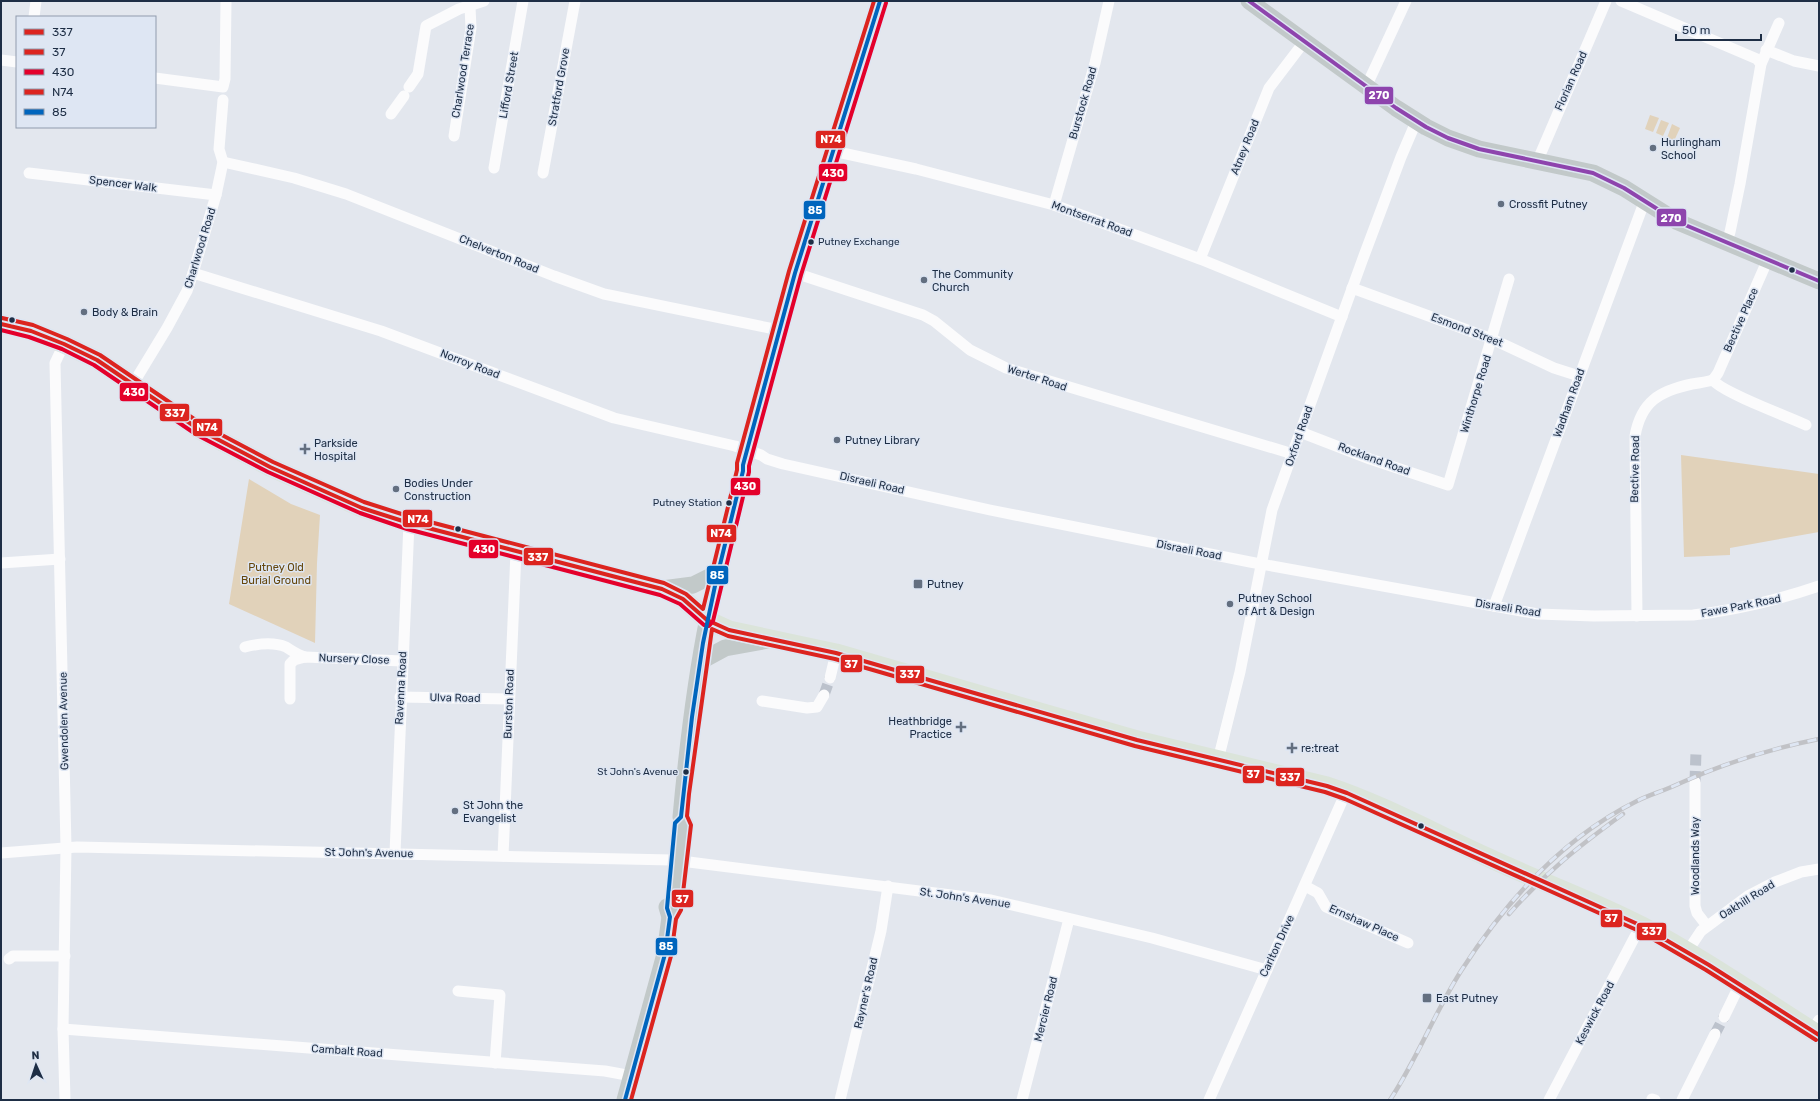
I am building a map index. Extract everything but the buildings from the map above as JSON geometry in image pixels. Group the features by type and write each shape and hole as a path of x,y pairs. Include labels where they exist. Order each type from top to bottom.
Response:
{"highway":[{"path":"1,324 32,332 64,344 97,360 200,430 270,467 362,508 409,523 516,552 662,589 683,599 707,620 729,630 768,640 836,653 1138,740 1327,786 1346,792 1487,858 1641,925 1817,1029"}],"main road":[{"path":"625,1100 665,954 670,916 667,908 677,860 675,823 681,817 691,731 707,620 717,573 795,273 880,1"},
{"path":"1249,1 1416,122 1448,138 1479,149 1593,173 1624,188 1678,222 1819,281"},
{"path":"662,589 693,585 717,573"},
{"path":"701,661 725,648 768,640"}],"street":[{"path":"34,16 36,1"},
{"path":"156,78 223,87 225,79 226,1"},
{"path":"391,114 418,74 426,26 459,9 470,7 484,1"},
{"name":"Lifford Street","path":"494,168 523,1"},
{"name":"Stratford Grove","path":"543,173 575,1"},
{"name":"Burstock Road","path":"1054,205 1095,64 1109,1"},
{"path":"1366,87 1406,1"},
{"name":"Florian Road","path":"1537,162 1606,1"},
{"path":"1621,1 1757,59 1761,64"},
{"name":"Charlwood Terrace","path":"454,136 471,28 470,7"},
{"path":"1727,242 1740,184 1761,64 1778,24"},
{"name":"Atney Road","path":"1200,259 1269,88 1304,42"},
{"path":"1766,50 1794,61 1819,66"},
{"path":"1,60 16,62"},
{"name":"Charlwood Road","path":"133,384 167,328 187,291 193,273 224,162 219,149 223,100"},
{"name":"Oxford Road","path":"1218,760 1236,689 1272,510 1352,288 1401,157 1416,122"},
{"name":"Montserrat Road","path":"833,151 916,169 1054,205 1200,259 1342,316"},
{"name":"Chelverton Road","path":"224,162 294,178 346,194 554,276 604,294 779,330"},
{"name":"Spencer Walk","path":"29,173 216,195"},
{"name":"Wadham Road","path":"1494,606 1644,200"},
{"name":"Bective Place","path":"1713,380 1718,373 1768,259"},
{"name":"Norroy Road","path":"193,273 381,331 614,418 748,450"},
{"name":"Werter Road","path":"795,273 923,315 934,321 970,350 1006,368 1293,454"},
{"name":"Winthorpe Road","path":"1448,485 1509,279"},
{"name":"Esmond Street","path":"1352,288 1492,339 1554,368 1579,376"},
{"name":"Gwendolen Avenue","path":"64,344 55,363 66,847 63,1029 65,1100"},
{"path":"1713,380 1716,385 1732,393 1806,425"},
{"name":"Bective Road","path":"1636,616 1634,448 1640,414 1654,399 1669,390 1713,380"},
{"name":"Rockland Road","path":"1300,432 1370,459 1448,485"},
{"name":"Disraeli Road","path":"748,450 767,459 783,464 990,510 1261,563 1538,614 1568,616 1636,616"},
{"name":"Ravenna Road","path":"395,853 400,697 409,523"},
{"name":"Burston Road","path":"503,856 516,552"},
{"path":"1,563 60,559"},
{"name":"Fawe Park Road","path":"1636,616 1693,615 1726,611 1759,604 1819,586"},
{"name":"Nursery Close","path":"245,647 256,644 285,647 292,652 305,657"},
{"path":"830,678 836,653"},
{"name":"Nursery Close","path":"290,699 290,664 294,660 305,657 402,661"},
{"path":"762,701 807,708 817,707 824,695"},
{"name":"Ulva Road","path":"400,697 509,699"},
{"name":"Woodlands Way","path":"1696,782 1695,906 1696,913 1707,926"},
{"name":"Carlton Drive","path":"1208,1100 1346,792"},
{"name":"St John's Avenue","path":"1,852 66,847 677,860"},
{"name":"St. John's Avenue","path":"677,860 991,900 1152,938 1267,970"},
{"name":"Oakhill Road","path":"1687,952 1700,931 1763,888 1801,872 1819,869"},
{"name":"Rayner's Road","path":"840,1100 881,931 888,886"},
{"name":"Ernshaw Place","path":"1305,886 1318,893 1326,907 1408,943"},
{"name":"Mercier Road","path":"1022,1100 1069,919"},
{"name":"Keswick Road","path":"1549,1100 1641,925"},
{"path":"9,959 13,956 65,956"},
{"path":"1724,1017 1740,984"},
{"path":"458,992 500,995 495,1063"},
{"name":"Cambalt Road","path":"63,1029 605,1071 632,1076"},
{"path":"1682,1100 1715,1034"}],"green space":[{"path":"1650,115 1659,118 1653,132 1645,129"},
{"path":"1661,120 1669,123 1663,136 1656,133"},
{"path":"1672,124 1680,128 1674,141 1667,138"},
{"path":"1681,455 1819,474 1819,532 1730,548 1730,555 1684,557"},
{"name":"Putney Old Burial Ground","path":"249,479 291,504 320,515 315,643 229,604"}],"tunnel":[{"path":"824,695 830,678"},
{"path":"1695,782 1696,752"},
{"path":"1715,1034 1724,1017"}],"railway":[{"path":"1390,1100 1409,1068 1461,971 1478,945 1517,896 1560,853 1584,833 1610,816 1642,799 1693,777 1746,758 1782,747 1819,739"},
{"path":"1509,914 1549,873 1592,837 1623,814"}],"transit line":[{"name":"N74","path":"2,318 33,325 100,355 203,425 273,462 364,502 411,517 664,583 686,594 703,609 737,470 737,463 789,271 874,1"},
{"name":"85","path":"625,1100 665,954 670,917 667,908 675,823 681,817 692,717 703,643 716,581 743,471 743,465 795,273 880,1"},
{"name":"270","path":"1249,1 1396,108 1426,127 1448,138 1479,149 1593,173 1624,188 1678,222 1819,281"},
{"name":"430","path":"1,330 29,337 62,349 94,365 197,435 268,472 360,513 407,529 660,595 680,604 704,625 709,626 713,621 749,472 749,466 801,275 886,3"},
{"name":"337","path":"1,324 31,331 64,344 97,360 200,430 270,467 362,508 409,523 662,589 683,599 707,620 729,630 836,653 1137,740 1327,786 1347,793 1642,926 1709,965 1819,1035"},
{"name":"37","path":"631,1100 671,956 676,919 681,910 691,825 687,816 689,794 712,629 728,636 835,659 1135,746 1325,792 1345,799 1639,931 1706,970 1816,1040"}],"place":[{"name":"Hurlingham School","path":"1653,148"},
{"name":"Crossfit Putney","path":"1501,204"},
{"name":"Putney Exchange","path":"811,242"},
{"name":"The Community Church","path":"924,280"},
{"name":"Body & Brain","path":"84,312"},
{"name":"Putney Library","path":"837,440"},
{"name":"Parkside Hospital","path":"305,449"},
{"name":"Bodies Under Construction","path":"396,489"},
{"name":"Putney Station","path":"729,503"},
{"name":"Putney","path":"918,584"},
{"name":"Putney School of Art & Design","path":"1230,604"},
{"name":"Heathbridge Practice","path":"961,727"},
{"name":"re:treat","path":"1292,748"},
{"name":"St John's Avenue","path":"686,772"},
{"name":"St John the Evangelist","path":"455,811"},
{"name":"East Putney","path":"1427,998"}]}
